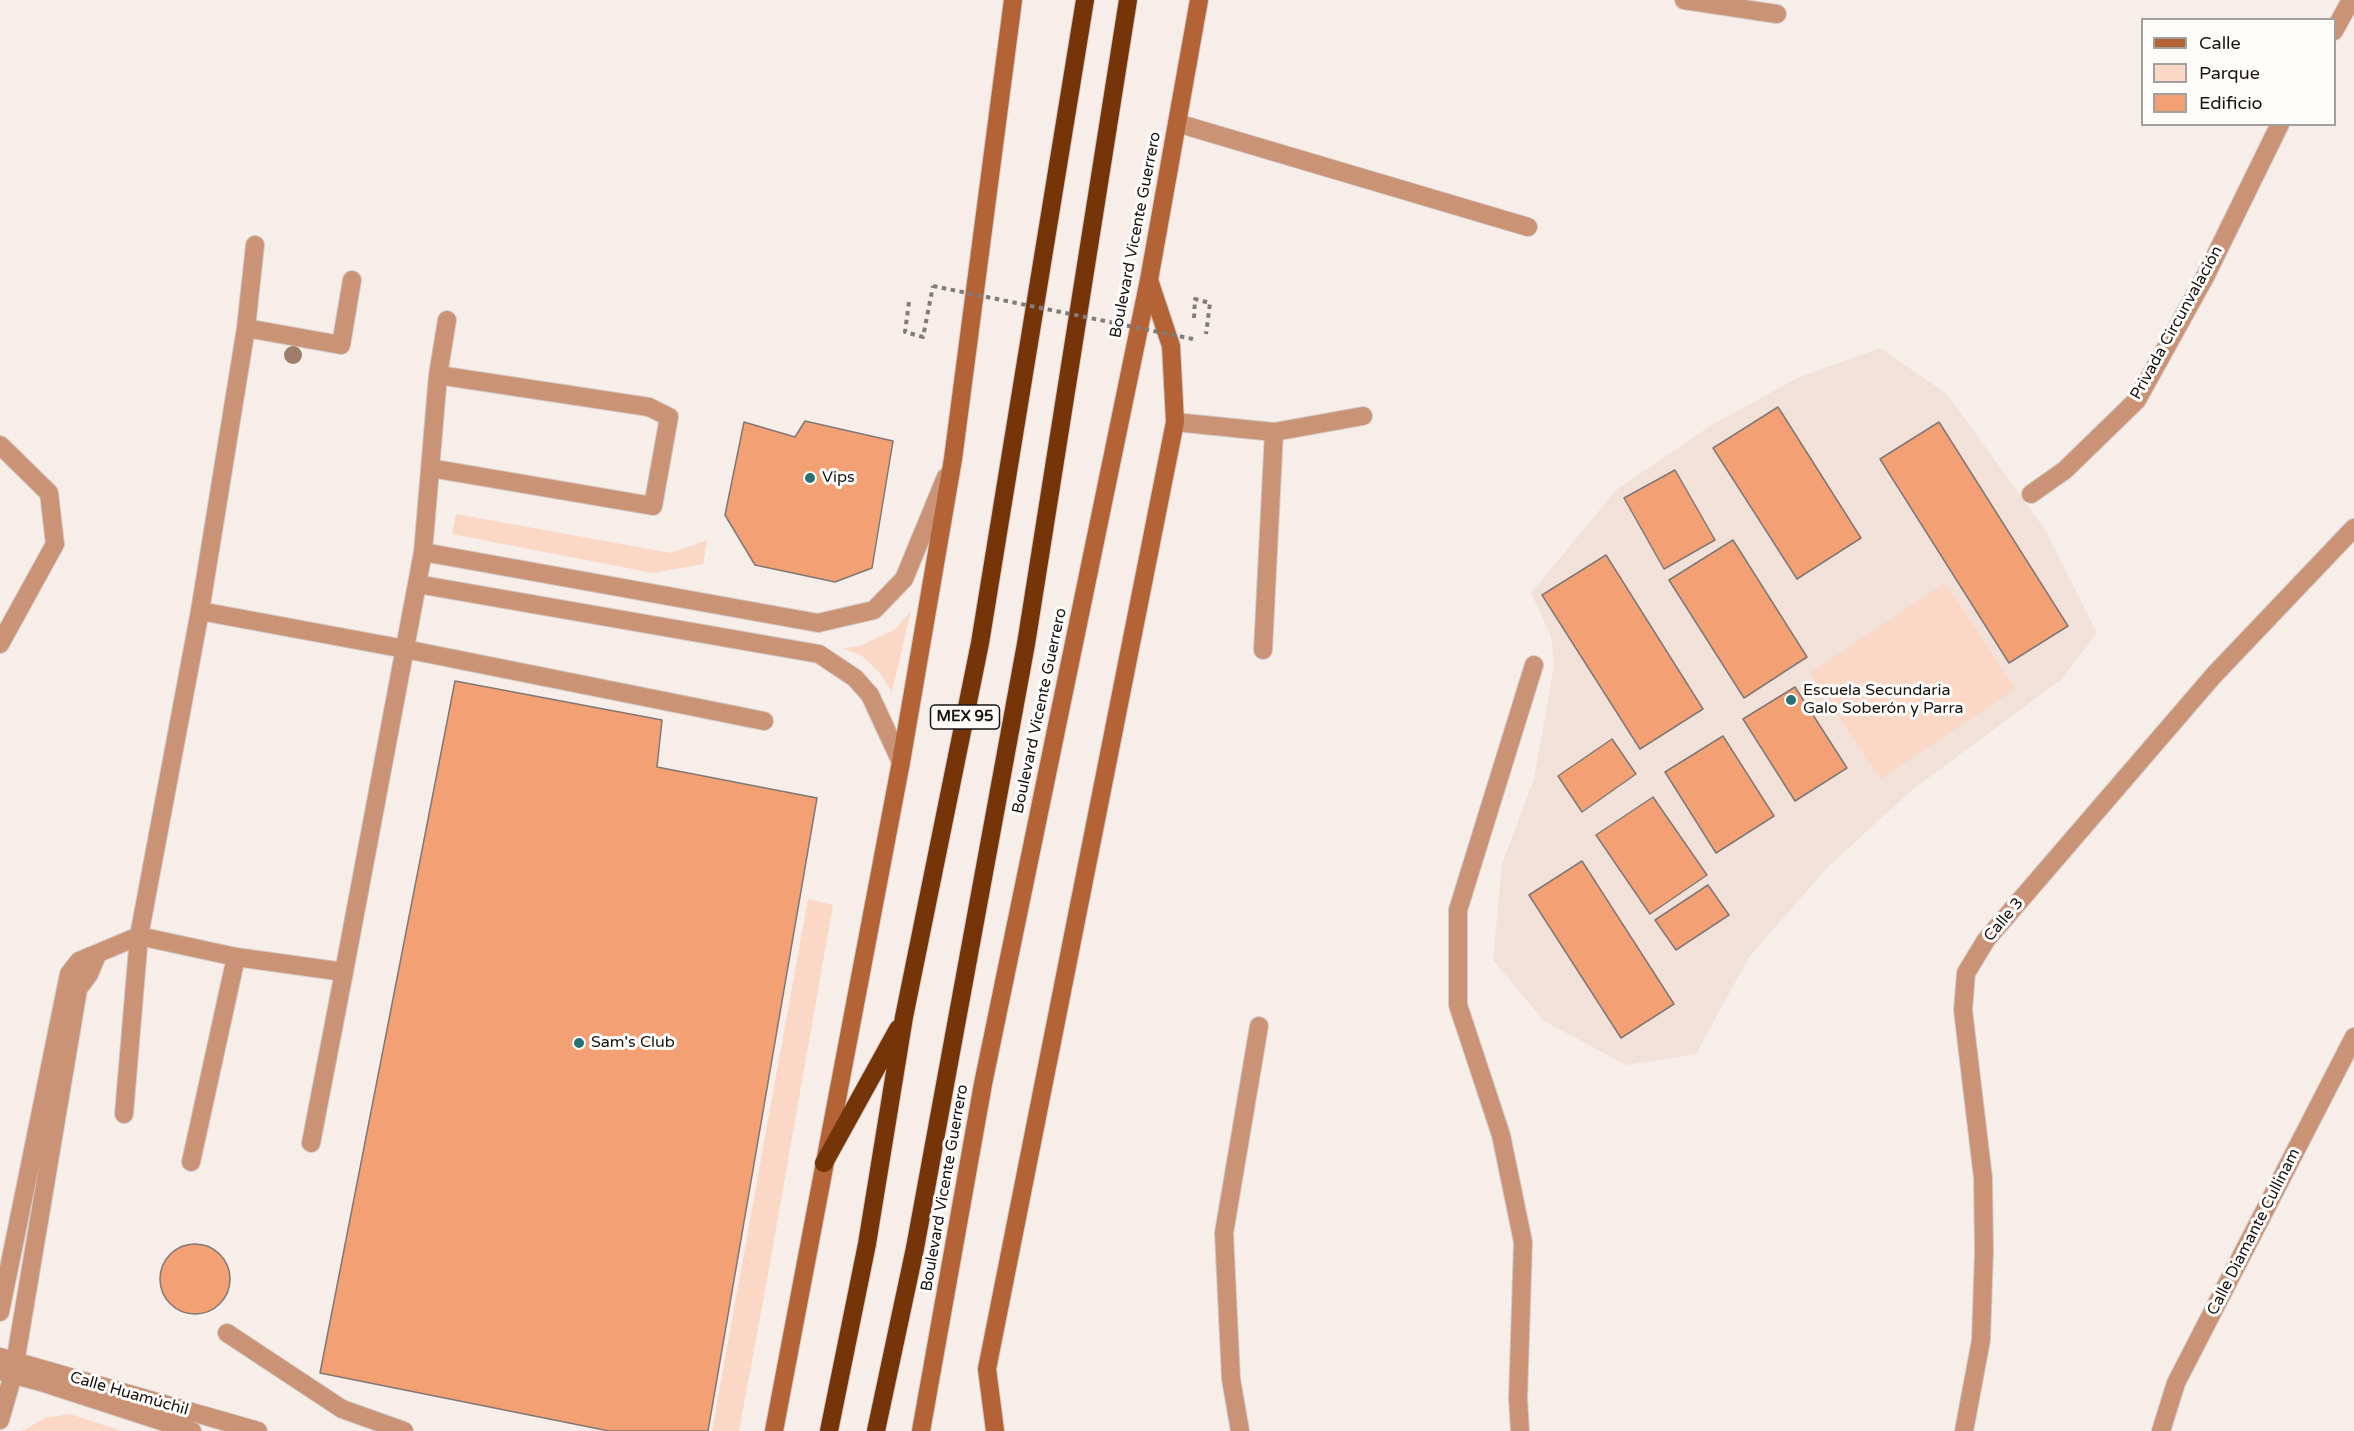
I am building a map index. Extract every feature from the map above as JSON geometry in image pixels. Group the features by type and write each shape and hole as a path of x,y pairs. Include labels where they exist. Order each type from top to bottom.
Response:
{"highway":[{"name":"MEX 95","path":"829,1431 867,1244 904,1017 980,642 1084,0"},
{"name":"Boulevard Vicente Guerrero","path":"876,1431 915,1248 1026,644 1128,0"},
{"path":"824,1163 904,1017"}],"main road":[{"path":"774,1431 901,762 953,459 1013,0"},
{"name":"Boulevard Vicente Guerrero","path":"921,1431 983,1084 1149,280 1199,0"},
{"path":"995,1431 987,1369 1175,422 1171,346 1149,280"}],"street":[{"path":"1684,0 1777,14"},
{"path":"2337,0 2338,25"},
{"path":"2338,25 2351,0"},
{"path":"1177,123 1528,228"},
{"name":"Privada Circunvalación","path":"2031,494 2065,470 2137,400 2204,279 2279,126"},
{"path":"124,1114 139,936 200,611 246,328 255,245"},
{"path":"246,328 341,345 352,280"},
{"path":"311,1143 423,552 438,375 447,320"},
{"path":"430,468 653,506 669,417 649,407 438,375"},
{"path":"1175,422 1274,432 1363,416"},
{"path":"1263,650 1274,432"},
{"path":"0,445 49,493 55,544 0,644"},
{"path":"423,552 818,623 874,610 904,579 953,459"},
{"name":"Calle 3","path":"1964,1431 1981,1340 1984,1251 1983,1178 1963,1010 1966,973 1986,940 2214,675 2354,528"},
{"path":"417,584 819,654 855,678 870,694 901,762"},
{"path":"200,611 405,649 764,721"},
{"path":"818,623 819,654"},
{"path":"1520,1431 1518,1399 1523,1242 1502,1135 1458,1005 1458,910 1534,665"},
{"path":"0,1312 69,974 79,961 139,936 236,957 344,972"},
{"path":"0,1420 7,1366 78,989 89,974 96,955"},
{"path":"190,1162 236,957"},
{"path":"1240,1431 1231,1379 1224,1233 1259,1026"},
{"name":"Calle Diamante Cullinam","path":"2161,1431 2176,1383 2354,1037"},
{"path":"228,1333 342,1409 404,1431"},
{"name":"Calle Huamúchil","path":"7,1366 192,1431"},
{"name":"Calle Huamúchil","path":"7,1366 258,1431"}],"path":[{"path":"909,302 905,332 923,337 933,286 1193,339 1195,299 1210,303 1206,334"}],"shaded area":[{"name":"Escuela Secundaria Galo Soberón y Parra","path":"1880,348 1947,394 2044,528 2097,633 2062,679 1912,790 1829,866 1749,957 1696,1054 1626,1065 1544,1021 1493,960 1502,864 1534,779 1554,665 1551,636 1531,593 1616,490 1710,426 1797,378"}],"green space":[{"path":"456,514 671,553 707,540 703,564 653,573 452,534"},
{"path":"1945,583 2015,689 1880,779 1810,673"},
{"path":"911,611 892,692 879,672 862,656 843,648 859,646 894,630"},
{"path":"808,899 833,905 768,1274 739,1431 712,1431"},
{"path":"70,1414 122,1431 22,1431 45,1418"}],"building":[{"path":"1778,407 1861,538 1797,579 1713,448"},
{"name":"Vips","path":"805,421 893,441 872,568 835,582 755,565 725,515 744,422 795,437"},
{"path":"1939,422 2068,626 2009,663 1880,459"},
{"path":"1675,470 1715,540 1664,569 1624,498"},
{"path":"1733,540 1807,657 1744,698 1669,580"},
{"path":"1606,555 1703,709 1640,749 1542,595"},
{"name":"Sam's Club","path":"455,681 662,720 657,767 817,798 708,1431 609,1431 320,1373"},
{"path":"1795,687 1847,768 1795,801 1743,719"},
{"path":"1723,736 1774,816 1716,853 1665,772"},
{"path":"1612,739 1636,774 1582,812 1558,776"},
{"path":"1653,797 1707,875 1650,914 1596,835"},
{"path":"1582,861 1674,1004 1621,1038 1529,895"},
{"path":"1708,885 1729,915 1676,950 1655,920"},
{"path":"195,1244 214,1250 224,1260 230,1279 224,1298 214,1308 195,1314 176,1308 166,1298 160,1279 166,1260 176,1250"}],"place":[{"name":"Vips","path":"810,478"},
{"name":"Escuela Secundaria Galo Soberón y Parra","path":"1791,700"},
{"name":"Sam's Club","path":"579,1043"}]}
